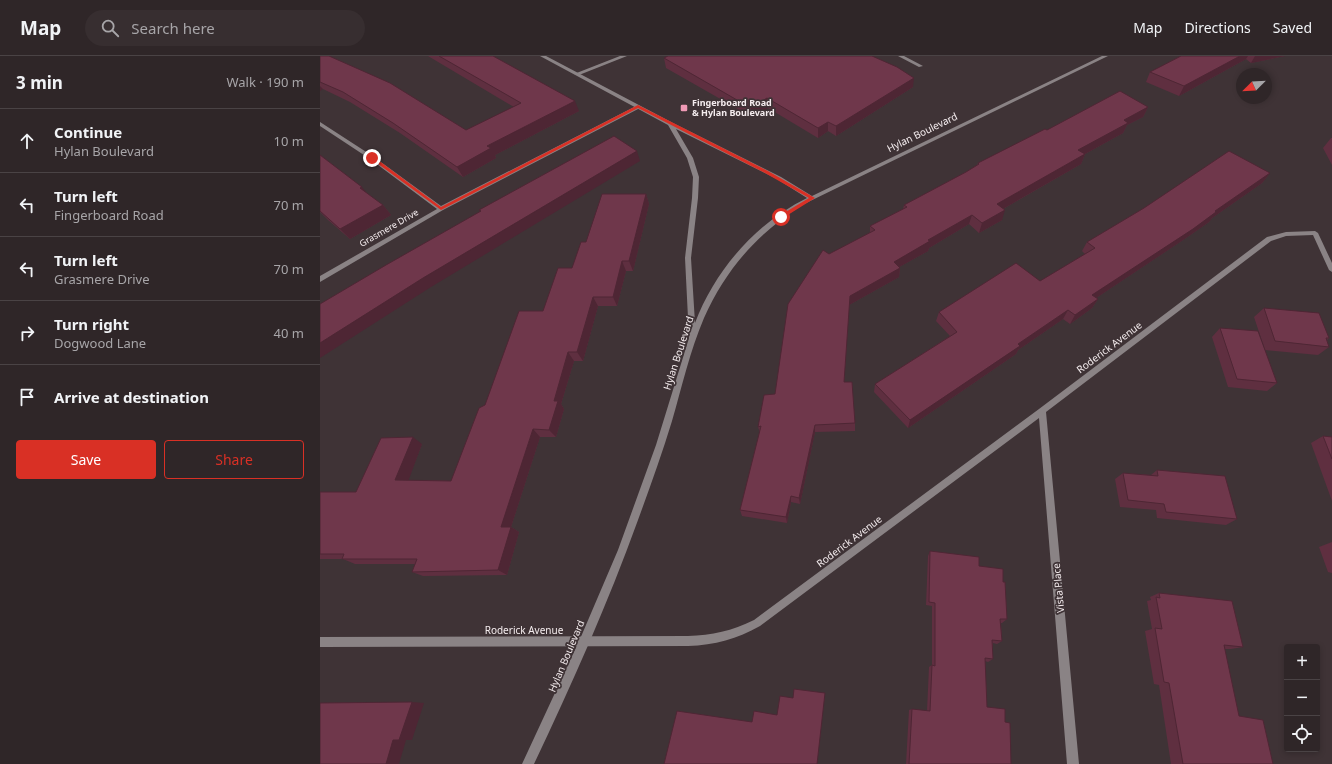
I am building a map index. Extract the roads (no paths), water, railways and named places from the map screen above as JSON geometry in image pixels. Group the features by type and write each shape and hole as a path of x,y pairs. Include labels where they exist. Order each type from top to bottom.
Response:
{"street":[{"path":"542,56 766,172 812,198"},
{"path":"576,74 625,56"},
{"path":"900,56 921,66"},
{"name":"Hylan Boulevard","path":"528,764 557,706 613,575 668,421 692,340 716,287 736,257 765,229 792,209 812,198 1106,56"},
{"name":"Grasmere Drive","path":"320,279 441,209 638,107"},
{"path":"320,124 372,158 441,209"},
{"path":"671,124 690,158 696,177 696,192 688,258 692,340"},
{"name":"Roderick Avenue","path":"320,642 714,640 744,631 1042,411 1269,239 1286,234 1315,233 1332,270"},
{"name":"Vista Place","path":"1042,411 1073,764"}],"place":[{"name":"Fingerboard Road & Hylan Boulevard","path":"684,108"}]}
